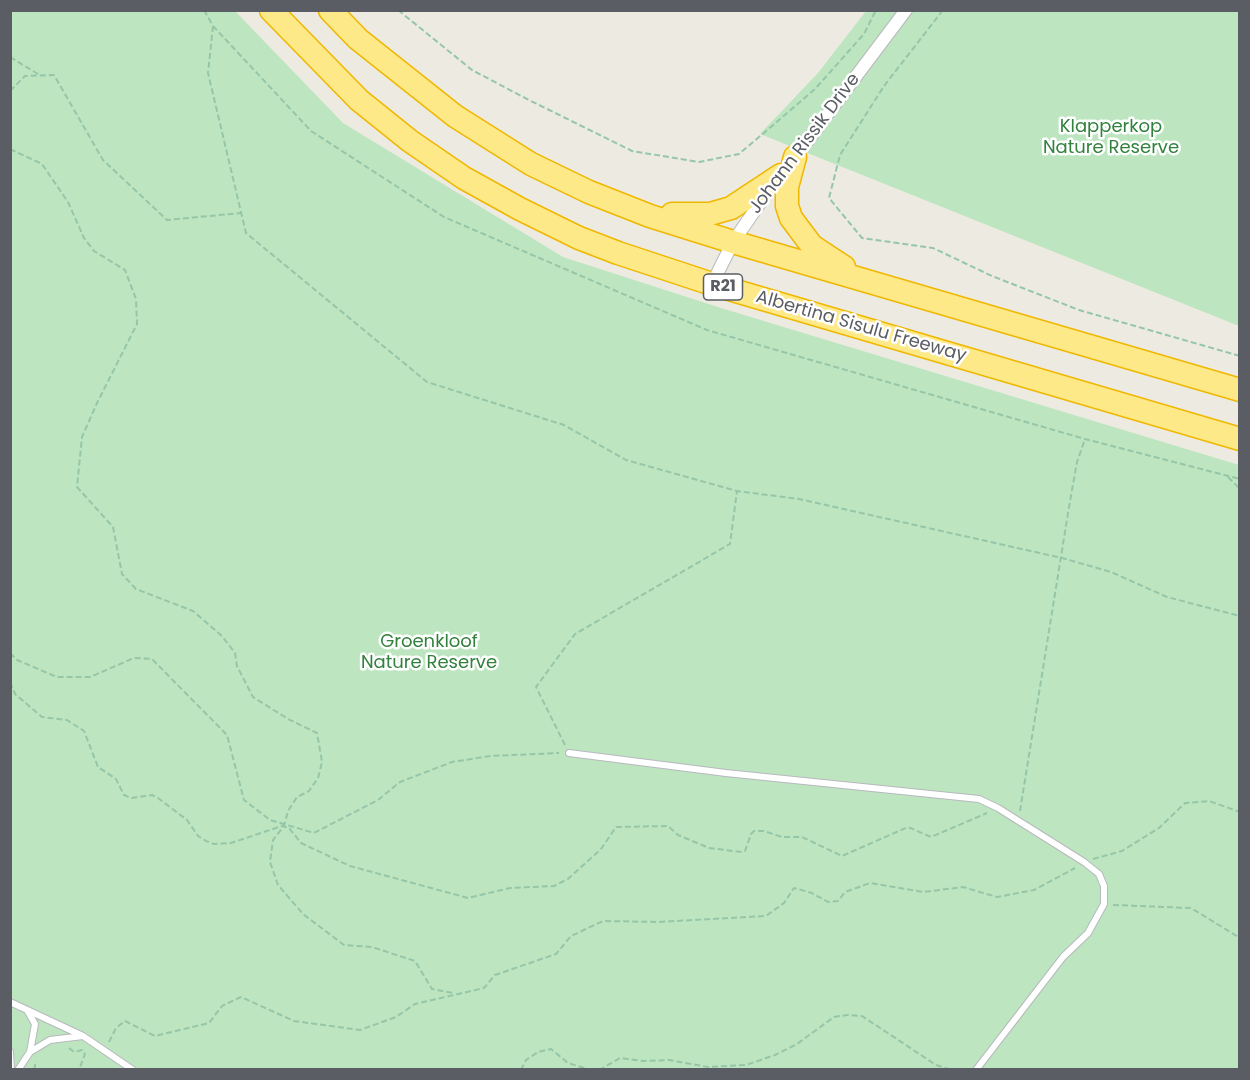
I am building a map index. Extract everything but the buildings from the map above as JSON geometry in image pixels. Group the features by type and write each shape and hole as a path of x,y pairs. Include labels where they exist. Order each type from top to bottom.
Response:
{"highway":[{"name":"Albertina Sisulu Freeway","path":"271,10 359,100 410,141 464,178 579,238 618,254 712,284 1239,438"},
{"path":"330,10 358,39 455,116 531,164 589,192 650,216 733,242 1239,390"},
{"path":"795,157 787,187 787,206 791,218 812,246 860,279"},
{"path":"589,192 650,210 695,216 731,208 781,175"}],"street":[{"name":"Johann Rissik Drive","path":"712,284 733,242 906,10"}],"lane":[{"path":"569,753 726,773 979,800 998,808 1084,862 1099,874 1104,886 1104,904 1088,933 1063,957 976,1070"},
{"path":"10,1002 25,1007 83,1036 133,1070"},
{"path":"18,1070 30,1052 35,1024 25,1007"},
{"path":"30,1052 50,1040 83,1036"},
{"path":"10,1052 11,1070"}],"path":[{"path":"204,10 213,26 208,73 246,233 427,382 564,425 626,460 737,491 800,499 1062,558 1111,572 1167,597 1239,616"},
{"path":"398,10 412,25 472,70 527,99 632,151 699,162 739,154 772,126 815,88 864,34 876,10"},
{"path":"943,10 884,86 840,155 830,198 862,238 933,248 992,276 1079,310 1239,356"},
{"path":"10,57 40,75"},
{"path":"10,91 25,76 54,75 103,160 167,220 241,213"},
{"path":"10,149 42,164 68,202 84,238 94,251 125,270 136,299 137,324 82,437 77,487 113,527 122,574 136,589 193,611 222,636 235,653 237,666 253,697 288,719 317,733 322,762 318,778 309,791 297,797 288,811 284,825 273,840 270,862 278,885 303,914 344,945 372,947 415,961 432,989 456,994"},
{"path":"1018,821 1077,462 1085,439"},
{"path":"1239,479 1228,477 1239,489"},
{"path":"10,653 17,660 57,677 90,677 134,658 152,659 227,735 244,800 270,820 314,833 378,800 400,782 452,762 490,756 569,753 536,687 575,634 730,544 737,491"},
{"path":"10,682 15,694 42,717 67,720 84,731 98,767 116,779 124,795 131,798 152,795 158,798 187,820 198,836 206,841 214,844 231,843 284,825"},
{"path":"105,1050 116,1028 125,1021 155,1036 183,1030 209,1023 222,1006 241,996 294,1021 360,1030 396,1017 415,1004 484,988 495,975 556,954 571,936 603,921 657,922 766,916 784,903 794,888 812,893 828,902 838,901 845,891 870,883 923,892 963,887 997,897 1034,890 1084,862 1122,851 1159,828 1185,803 1209,801 1239,812"},
{"path":"284,825 301,843 350,866 468,898 510,888 554,885 568,879 601,849 616,827 668,826 678,835 709,848 741,852 745,851 754,831 764,831 782,837 802,837 842,856 908,827 931,837 940,836 998,808"},
{"path":"1104,904 1191,908 1239,938"},
{"path":"599,1070 620,1058 644,1061 669,1060 708,1067 746,1065 775,1055 796,1044 834,1017 847,1015 862,1016 936,1065 952,1070"},
{"path":"64,1045 74,1052 82,1050 85,1054 79,1070"},
{"path":"521,1070 526,1060 538,1052 551,1049 568,1063 591,1070"},
{"path":"34,1070 37,1058"}],"green space":[{"name":"Groenkloof Nature Reserve","path":"10,11 235,11 343,123 563,257 721,308 1239,465 1239,1069 11,1069"},
{"name":"Klapperkop Nature Reserve","path":"866,11 1239,11 1239,326 760,134 818,73"}]}
